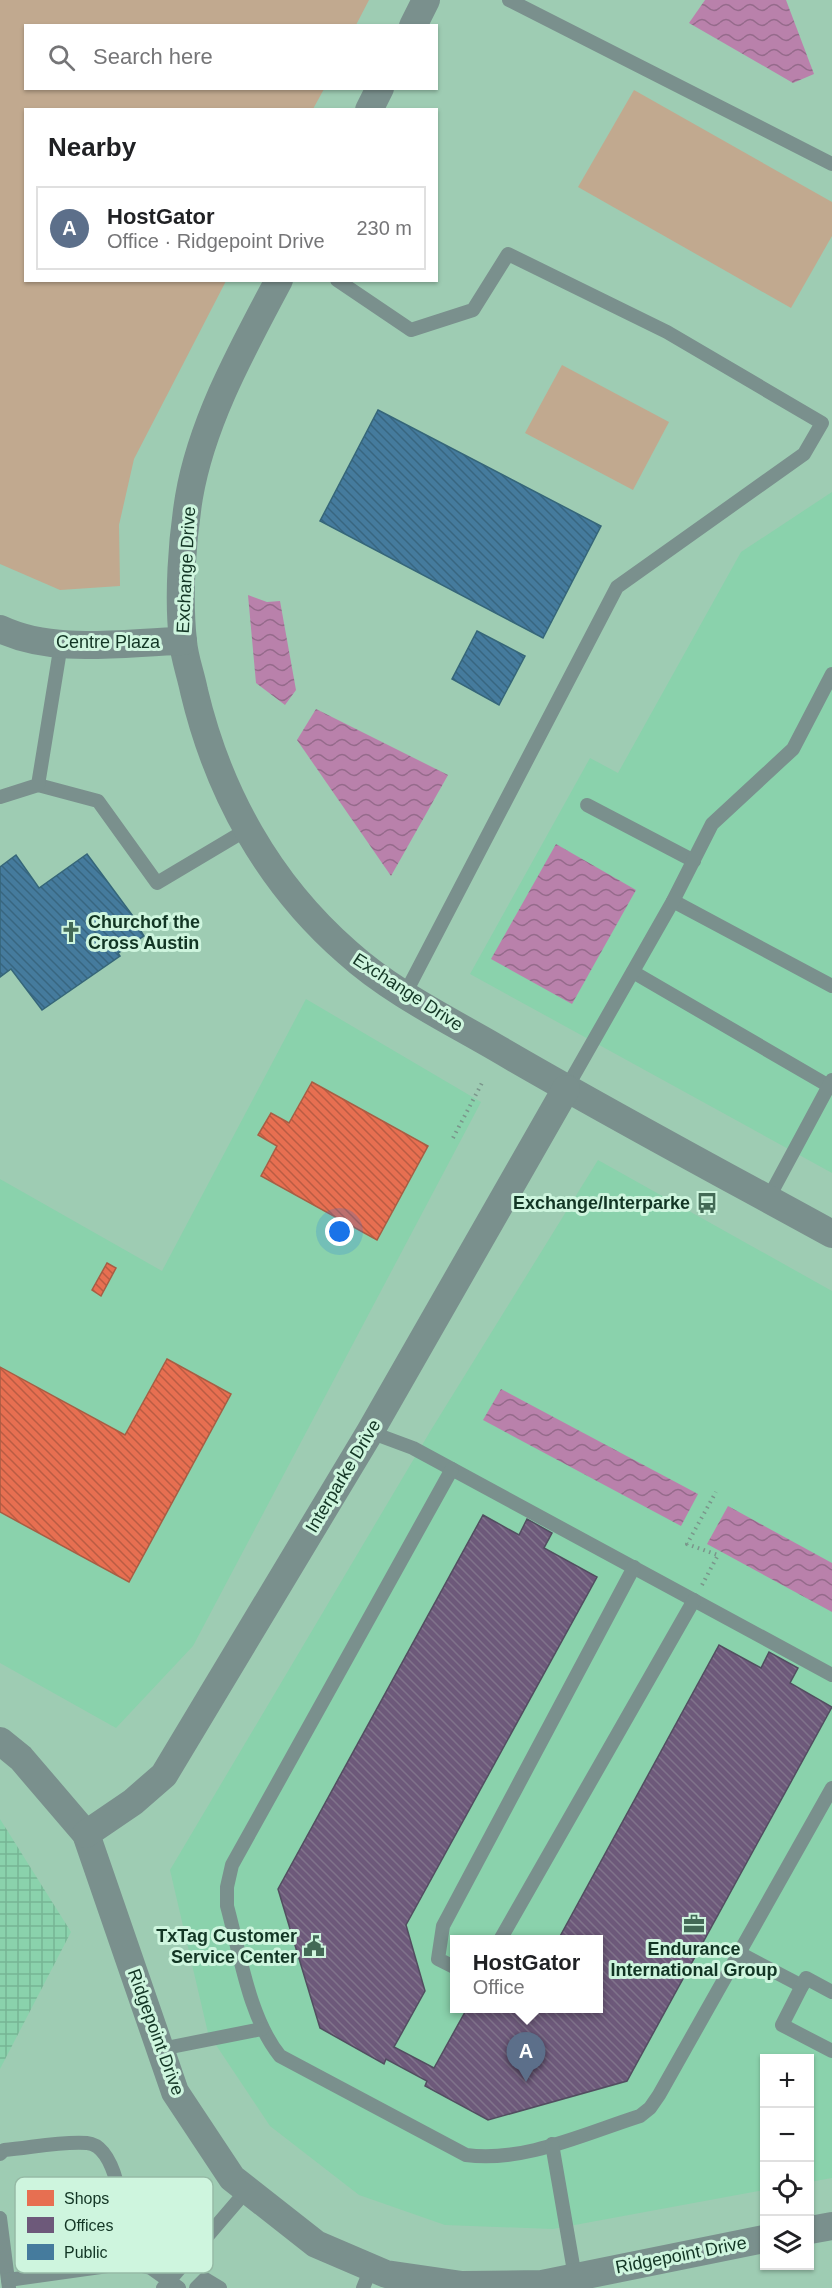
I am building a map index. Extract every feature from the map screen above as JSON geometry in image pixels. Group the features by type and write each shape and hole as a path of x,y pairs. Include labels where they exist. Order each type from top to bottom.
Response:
{"street":[{"path":"414,24 426,0"},
{"path":"370,108 379,90"},
{"name":"Exchange Drive","path":"278,282 248,338 210,424 190,496 183,566 183,641 200,713 222,780 246,830 293,897 339,945 405,994 566,1089 832,1234"},
{"name":"Centre Plaza","path":"0,629 14,635 61,644 183,641"},
{"name":"Interparke Drive","path":"86,1834 133,1802 164,1775 370,1432 566,1089"},
{"name":"Ridgepoint Drive","path":"0,1741 21,1758 86,1834 175,2092 232,2178 316,2244 367,2278 386,2274 462,2285 532,2286 760,2240"},
{"path":"814,2229 832,2226"}],"lane":[{"path":"509,0 832,164"},
{"path":"340,282 411,330 473,310 508,254 667,332 822,423 804,454 617,587 405,994"},
{"path":"38,785 61,644"},
{"path":"566,1089 673,902 712,824 793,749 832,674"},
{"path":"0,796 38,785 98,801 157,883 246,830"},
{"path":"587,805 694,861"},
{"path":"673,902 832,986"},
{"path":"633,972 830,1083 768,1199"},
{"path":"370,1432 413,1448 832,1675"},
{"path":"452,1469 232,1865 226,1887 227,1906 262,2029 266,2039 280,2056 466,2155 485,2158 504,2156 552,2144 640,2116 650,2108 832,1788"},
{"path":"450,1965 438,1959 442,1926 634,1567"},
{"path":"503,1935 694,1600"},
{"path":"740,1953 802,1986"},
{"path":"832,1992 806,1978 782,2025 832,2051"},
{"path":"161,2049 262,2029"},
{"path":"0,2154 4,2150 89,2143 106,2155 116,2177"},
{"path":"552,2144 575,2277"},
{"path":"213,2232 247,2190"},
{"path":"0,2218 9,2284 72,2273"},
{"path":"157,2273 171,2285 181,2273"},
{"path":"196,2288 205,2279 220,2288"}],"path":[{"path":"453,1138 483,1081"},
{"path":"694,1600 718,1555 687,1544 716,1492"}],"shaded area":[{"path":"0,0 369,0 357,24 24,24 24,90 323,90 314,108 24,108 24,282 225,282 134,459 119,525 120,586 60,590 0,564"},
{"path":"634,90 832,202 832,236 791,308 578,187"},
{"path":"562,365 669,422 633,490 525,433"},
{"path":"832,492 832,1173 470,974 590,758 618,773 741,552"},
{"path":"306,999 481,1102 193,1646 116,1728 0,1663 0,1179 162,1271"},
{"path":"598,1160 832,1291 832,2178 814,2181 814,2054 760,2054 760,2191 553,2229 445,2225 359,2195 270,2126 208,2033 170,1870 431,1430"},
{"path":"0,1819 71,1932 0,2069"}],"water":[{"path":"705,0 786,0 814,74 793,83 689,23"},
{"path":"248,595 267,602 280,601 296,690 285,705 256,683"},
{"path":"316,709 448,775 391,876 297,740"},
{"path":"556,844 636,890 572,1004 491,959"},
{"path":"501,1389 698,1494 681,1526 483,1420"},
{"path":"728,1506 832,1563 832,1612 707,1544"}],"building: Shops":[{"path":"312,1082 428,1146 377,1240 261,1176 277,1146 258,1135 271,1113 289,1123"},
{"path":"107,1263 116,1268 101,1296 92,1290"},
{"path":"167,1359 231,1394 129,1582 0,1512 0,1367 125,1435"}],"building: Offices":[{"path":"483,1515 519,1535 527,1519 552,1533 544,1548 597,1577 406,1925 425,1991 394,2047 434,2068 464,2013 603,2013 603,1935 561,1935 719,1645 761,1668 769,1652 798,1668 790,1683 832,1707 627,2081 488,2120 425,2086 427,2081 386,2059 384,2064 320,2028 278,1889"}],"building: Public":[{"path":"378,410 601,526 543,638 320,521"},
{"path":"477,631 525,656 499,705 452,679"},
{"name":"Churchof the Cross Austin","path":"87,854 141,927 139,928 144,936 118,953 120,956 42,1010 11,969 0,977 0,867 16,855 39,888"}],"place":[{"name":"Churchof the Cross Austin","path":"71,932"},
{"name":"Exchange/Interparke","path":"707,1203"},
{"name":"Endurance International Group","path":"694,1924"},
{"name":"TxTag Customer Service Center","path":"314,1946"},
{"name":"HostGator","path":"526,2082"}]}
